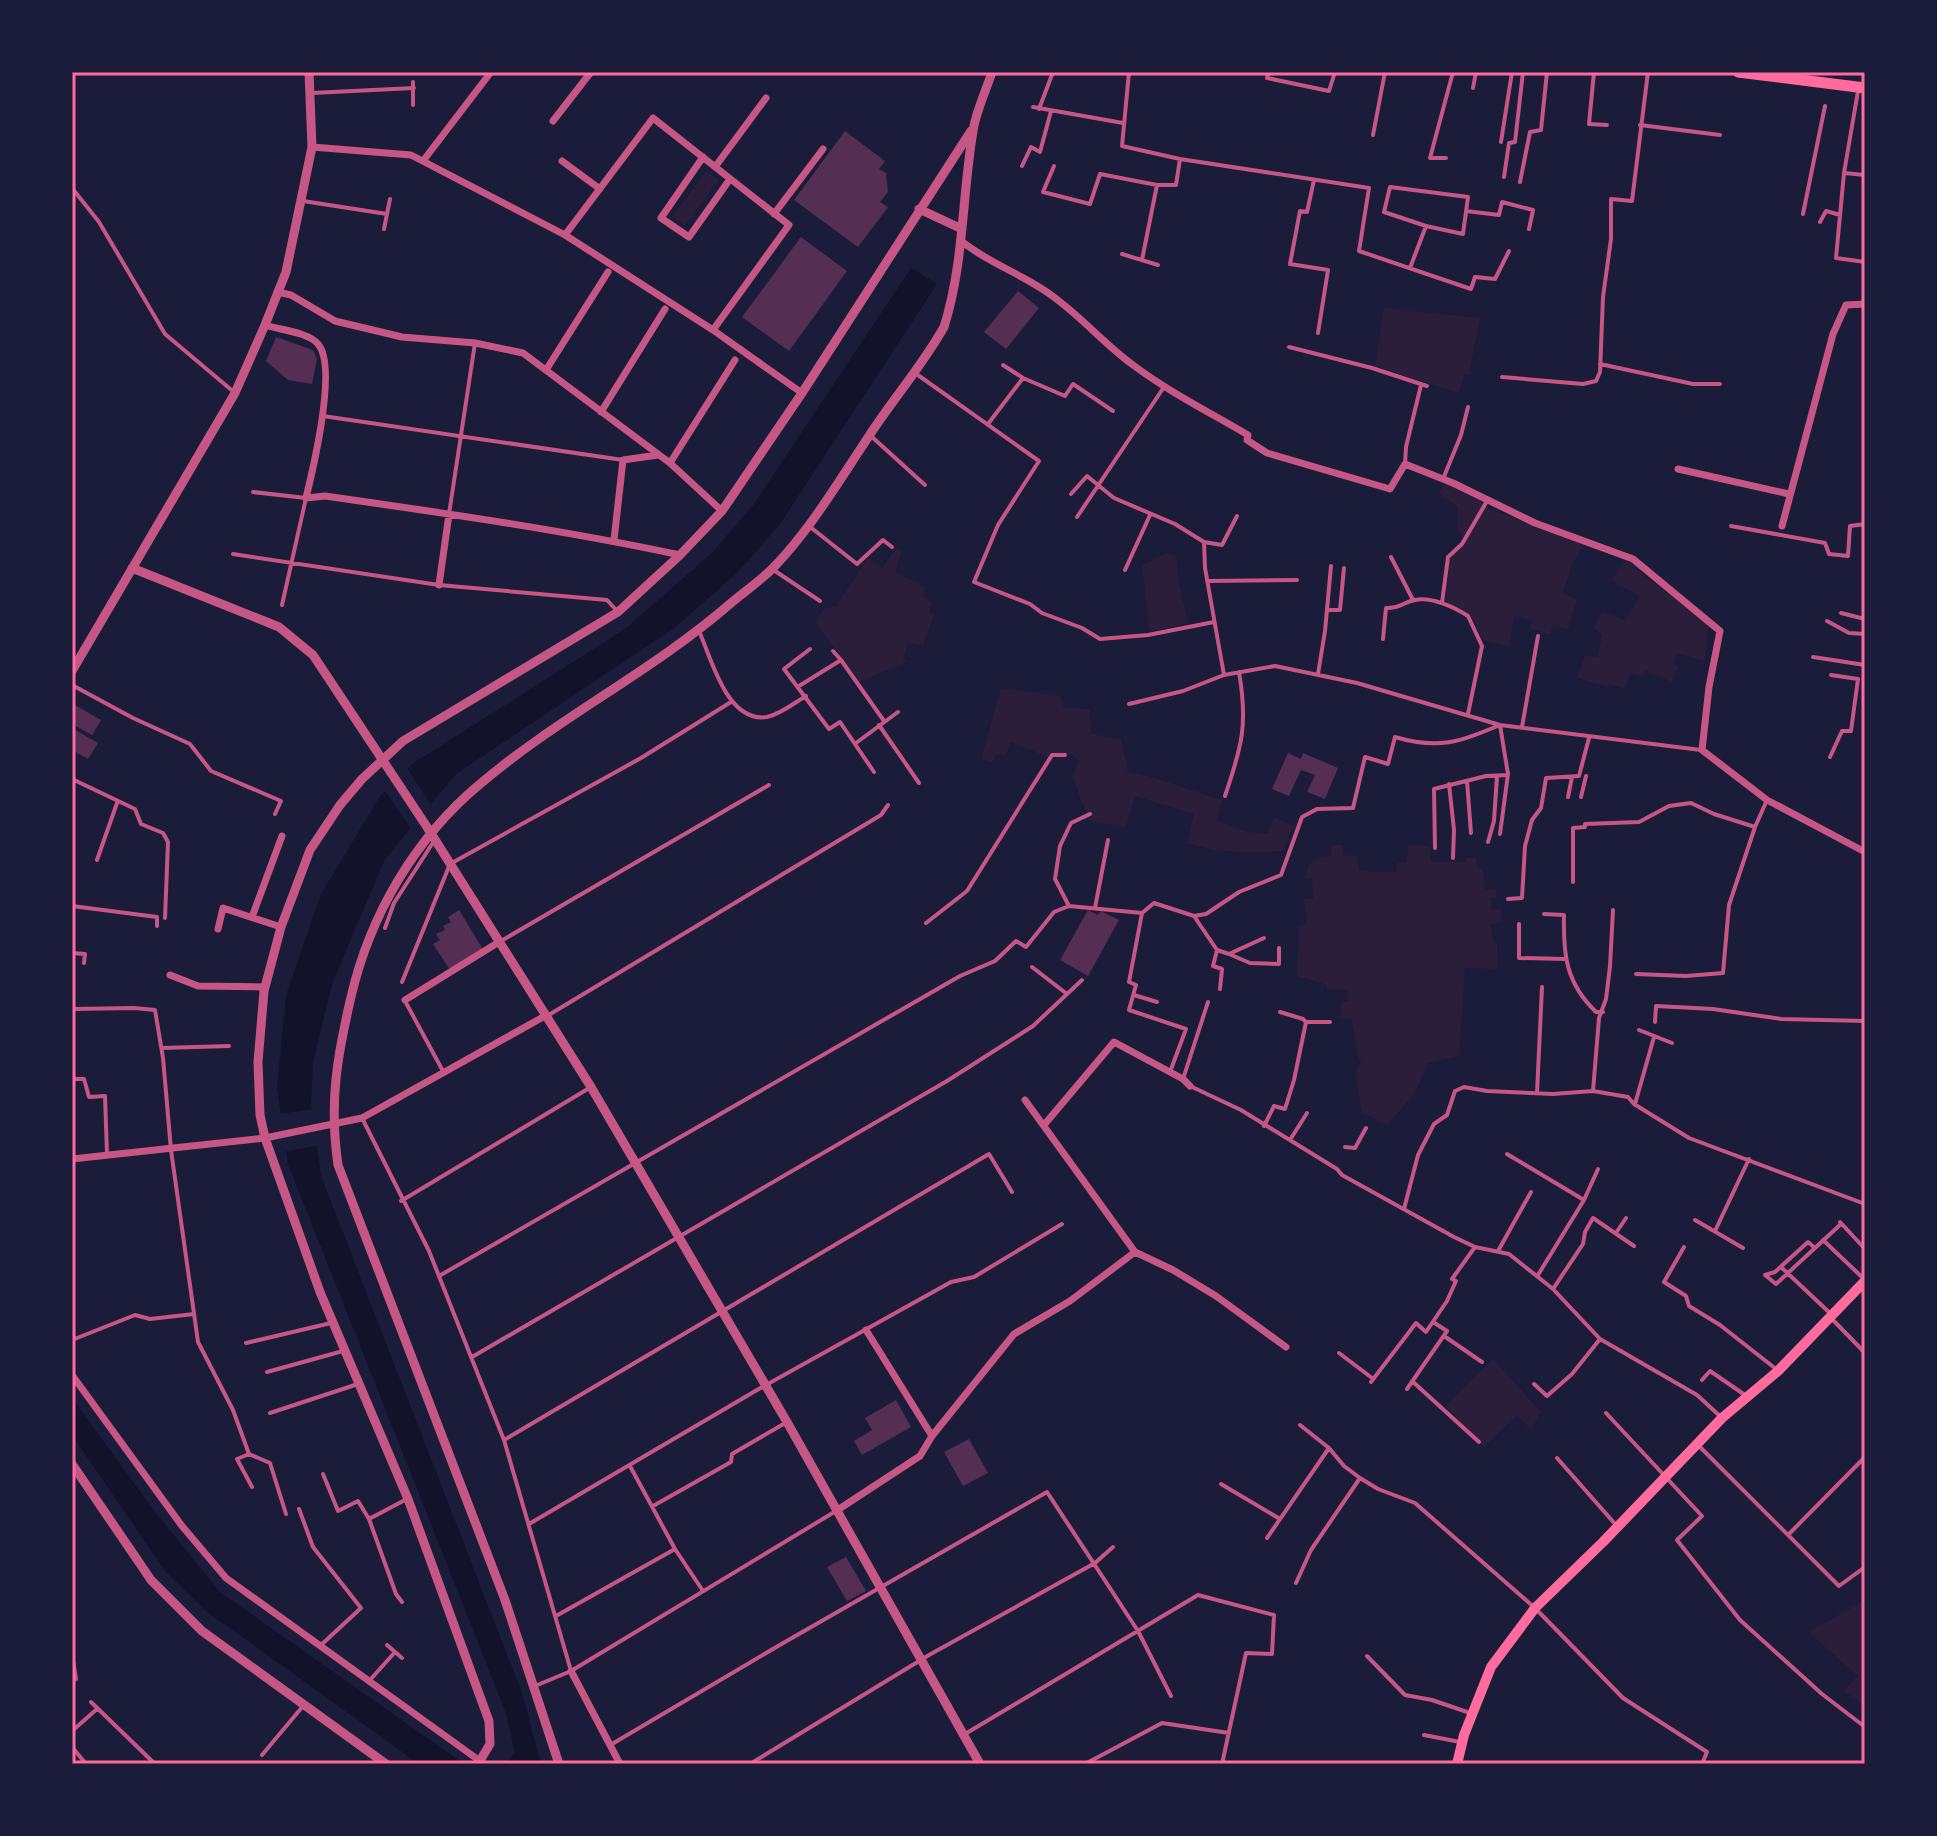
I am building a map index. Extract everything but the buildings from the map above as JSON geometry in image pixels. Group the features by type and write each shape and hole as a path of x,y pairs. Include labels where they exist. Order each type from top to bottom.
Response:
{"main road":[{"path":"1738,72 1862,88"},
{"path":"1457,1764 1491,1667 1535,1608 1722,1418 1778,1371 1865,1281"}],"street":[{"path":"72,671 235,393 286,272 312,147 309,72"},
{"path":"423,161 491,72"},
{"path":"553,121 591,72"},
{"path":"559,1764 505,1600 338,1165 327,1126 340,1043 357,971 386,900 431,834 481,783 699,631 772,569 915,373 944,327 950,310 973,128 992,72"},
{"path":"715,167 766,98"},
{"path":"565,235 653,118 789,225 713,330"},
{"path":"72,1375 182,1526 226,1578 479,1762 490,1744 489,1721 408,1499 303,1249 265,1138 260,1115 258,1062 265,987 281,927 310,850 340,805 381,761 403,741 618,612 722,511 973,128"},
{"path":"312,147 411,155 423,161 565,235 713,330 802,393"},
{"path":"774,214 823,149"},
{"path":"703,157 661,218 689,237 730,179"},
{"path":"562,161 600,189"},
{"path":"919,209 962,229"},
{"path":"960,240 974,252 1028,279 1058,300 1130,363 1164,387 1248,435 1247,440 1267,453 1390,489 1405,464 1535,523 1633,559 1720,631 1709,687 1702,750 1767,800 1865,852"},
{"path":"546,370 608,272"},
{"path":"277,292 291,295 335,321 402,337 475,343 523,353 670,463 722,511"},
{"path":"1782,526 1833,334 1846,305 1865,304"},
{"path":"601,412 665,309"},
{"path":"265,325 311,339 319,345 323,354 326,373 323,416 306,498 325,496 449,514 614,540 680,555"},
{"path":"670,463 735,360"},
{"path":"614,540 623,460 658,455"},
{"path":"1678,469 1789,494"},
{"path":"439,585 449,514"},
{"path":"132,568 279,627 313,655 591,1087 766,1385 980,1764"},
{"path":"252,917 282,836"},
{"path":"218,929 223,908 281,927"},
{"path":"405,1000 499,942"},
{"path":"170,975 198,986 265,987"},
{"path":"72,1159 265,1138 362,1118 545,1016"},
{"path":"1044,1125 1114,1042 1183,1079 1190,1086"},
{"path":"1025,1100 1135,1252 1216,1296 1286,1347"},
{"path":"836,1511 920,1456 932,1436 1014,1334 1070,1301 1135,1252"},
{"path":"866,1330 932,1436"},
{"path":"72,1464 151,1580 202,1631 386,1764"},
{"path":"571,1671 620,1764"}],"lane":[{"path":"1053,72 1036,108 1123,123"},
{"path":"1129,72 1122,146 1180,159 1369,188 1359,251 1471,289 1475,277 1495,279 1509,251"},
{"path":"1269,72 1267,78 1329,91 1335,72"},
{"path":"1373,135 1385,72"},
{"path":"1446,158 1430,158 1453,72"},
{"path":"1473,88 1476,72"},
{"path":"1501,142 1512,72"},
{"path":"1504,177 1509,143 1515,142 1523,72"},
{"path":"1520,182 1530,132 1541,130 1547,72"},
{"path":"1594,72 1589,124 1607,125"},
{"path":"1502,377 1591,384 1596,381 1611,239 1611,199 1632,201 1648,72"},
{"path":"309,93 413,85 413,105"},
{"path":"1862,88 1844,173 1836,258 1865,262"},
{"path":"1803,214 1825,106"},
{"path":"1022,166 1031,147 1040,152 1051,111"},
{"path":"1640,125 1720,135"},
{"path":"1054,166 1043,192 1090,204 1100,174 1157,185 1176,185 1180,159"},
{"path":"1844,173 1865,175"},
{"path":"1314,180 1307,212 1300,211 1290,264 1328,270 1318,333"},
{"path":"1142,260 1157,185"},
{"path":"1390,187 1468,197 1466,211 1463,234 1384,212 1390,187"},
{"path":"72,188 99,222 165,334 235,393"},
{"path":"384,229 390,199"},
{"path":"301,201 387,214"},
{"path":"1466,211 1499,215 1502,202 1533,210 1529,229"},
{"path":"1820,222 1826,211 1840,215"},
{"path":"1410,268 1426,226"},
{"path":"1122,254 1158,265"},
{"path":"449,514 475,343"},
{"path":"1289,347 1424,385 1406,447 1405,464"},
{"path":"1600,364 1693,384 1720,384"},
{"path":"1003,365 1023,378 1065,396 1073,384 1113,411"},
{"path":"915,373 1039,461 998,525 974,582 1030,604 1042,613 1082,628 1100,639 1148,635 1214,622"},
{"path":"988,424 1023,378"},
{"path":"1077,517 1164,387"},
{"path":"1443,479 1461,435 1468,407"},
{"path":"323,416 623,460"},
{"path":"869,435 925,485"},
{"path":"1071,494 1087,476 1114,498 1175,524 1204,542 1222,545 1237,516"},
{"path":"253,492 306,498 282,605"},
{"path":"1442,603 1448,557 1462,544 1487,501"},
{"path":"1125,570 1150,515"},
{"path":"1731,526 1825,543 1829,554 1848,556 1850,526 1865,524"},
{"path":"807,525 857,564 883,540 892,547"},
{"path":"1204,542 1224,675"},
{"path":"233,554 439,585 607,600 618,612"},
{"path":"1391,557 1413,600"},
{"path":"1318,674 1331,566"},
{"path":"1327,610 1340,610 1344,568"},
{"path":"772,569 820,601"},
{"path":"1208,581 1297,580"},
{"path":"1383,639 1386,608 1397,609 1413,600 1442,603 1468,616 1482,646 1468,714"},
{"path":"1841,613 1865,619"},
{"path":"1827,621 1849,633 1865,634"},
{"path":"699,631 731,702 746,715 766,717 806,696"},
{"path":"1522,727 1538,636"},
{"path":"810,649 784,669 829,729 840,722 874,772"},
{"path":"833,651 919,783"},
{"path":"1813,657 1865,665"},
{"path":"799,686 841,660"},
{"path":"1129,704 1183,691 1224,675 1275,666 1318,674 1500,725 1702,750"},
{"path":"1225,796 1240,752 1245,724 1239,672"},
{"path":"1830,757 1842,731 1851,731 1858,679 1831,675"},
{"path":"72,685 190,744 211,771 281,801 275,814"},
{"path":"402,982 450,864 641,758 731,702"},
{"path":"1855,705 1865,706"},
{"path":"856,743 898,712"},
{"path":"1500,725 1508,775 1500,834"},
{"path":"1170,1072 1186,1029 1129,1010 1136,985 1129,982 1142,913 1154,903 1194,916 1206,914 1239,892 1281,875 1302,817 1317,809 1353,808 1365,757 1388,764 1395,737 1420,745 1459,742 1500,725"},
{"path":"1579,776 1589,738"},
{"path":"926,923 967,891 1052,755 1065,755"},
{"path":"1435,848 1434,789 1508,775"},
{"path":"1488,842 1494,821 1497,776"},
{"path":"1508,899 1522,898 1525,846 1532,820 1541,808 1546,778 1589,776 1581,797"},
{"path":"1568,797 1572,777"},
{"path":"72,779 135,809 141,824 163,833 168,842 165,918"},
{"path":"1467,781 1471,833"},
{"path":"1449,784 1454,830 1453,858"},
{"path":"499,942 769,785"},
{"path":"1636,974 1686,976 1723,973 1729,905 1767,800"},
{"path":"97,860 117,803"},
{"path":"1573,882 1573,828 1585,827 1585,824 1639,822 1669,806 1691,803 1755,827"},
{"path":"545,1016 881,815 888,805"},
{"path":"1069,906 1055,879 1060,846 1071,823 1090,814"},
{"path":"385,928 394,903 431,834"},
{"path":"1095,908 1108,840"},
{"path":"72,906 157,917 157,926"},
{"path":"439,1276 946,984 995,961 1016,941 1026,947 1054,912 1069,906 1142,913"},
{"path":"1593,1091 1599,1018 1603,1012 1610,966 1613,910"},
{"path":"1544,914 1564,915 1565,959 1588,1004 1596,1012 1603,1012"},
{"path":"1194,916 1217,950 1250,963 1279,964 1279,948"},
{"path":"1519,924 1519,958 1565,959"},
{"path":"1229,954 1264,938"},
{"path":"1217,950 1213,966 1222,969 1220,989"},
{"path":"72,953 85,954 84,963"},
{"path":"1032,967 1067,994"},
{"path":"472,1357 947,1081 1033,1026 1082,980"},
{"path":"1537,1093 1542,987"},
{"path":"1134,995 1157,1002"},
{"path":"405,1000 444,1073"},
{"path":"1183,1079 1208,1002"},
{"path":"1655,1022 1656,1006 1713,1009 1781,1019 1865,1021"},
{"path":"72,1009 155,1010 198,1342 233,1410 249,1454"},
{"path":"1280,1012 1306,1022 1330,1022"},
{"path":"1264,1126 1274,1106 1285,1109 1306,1022"},
{"path":"1639,1030 1672,1043"},
{"path":"1635,1104 1654,1037"},
{"path":"162,1048 229,1046"},
{"path":"72,1079 84,1079 89,1097 105,1096 107,1156"},
{"path":"1190,1086 1220,1099 1342,1175 1475,1247 1509,1254 1553,1289 1600,1339 1697,1395 1722,1418"},
{"path":"401,1201 591,1087"},
{"path":"1404,1209 1418,1155 1434,1124 1447,1115 1455,1091 1464,1087 1537,1093 1593,1091 1628,1097 1689,1138 1865,1204"},
{"path":"1290,1140 1307,1113"},
{"path":"362,1118 401,1201 429,1251 504,1440 571,1671"},
{"path":"1345,1147 1355,1148 1366,1128"},
{"path":"504,1440 989,1154 1012,1192"},
{"path":"1507,1154 1584,1200"},
{"path":"1715,1231 1749,1159"},
{"path":"1538,1275 1584,1200 1598,1169"},
{"path":"1498,1251 1531,1192"},
{"path":"1553,1289 1583,1244 1585,1232 1593,1218 1634,1246"},
{"path":"1616,1233 1626,1218"},
{"path":"1695,1220 1743,1248"},
{"path":"1815,1248 1808,1242 1775,1272 1765,1275 1776,1284 1815,1248 1823,1240 1832,1228 1840,1223 1865,1249"},
{"path":"529,1524 766,1385 951,1282 974,1277 1062,1224"},
{"path":"1823,1240 1865,1281"},
{"path":"1339,1353 1372,1380 1416,1323 1426,1332 1456,1281 1452,1279 1475,1247"},
{"path":"1684,1247 1664,1282 1686,1296 1689,1306 1720,1325 1778,1371"},
{"path":"1781,1267 1865,1353"},
{"path":"72,1340 135,1315 150,1319 194,1314"},
{"path":"1407,1389 1447,1331 1433,1322"},
{"path":"246,1343 333,1323"},
{"path":"1444,1336 1482,1362"},
{"path":"1534,1384 1547,1396 1572,1374 1600,1339"},
{"path":"267,1372 345,1350"},
{"path":"1702,1380 1710,1371 1747,1397"},
{"path":"1412,1381 1479,1442"},
{"path":"270,1413 360,1383"},
{"path":"1606,1413 1702,1516 1677,1540 1740,1620 1822,1694 1865,1727"},
{"path":"653,1506 731,1462 732,1454 787,1422"},
{"path":"1300,1425 1360,1478 1378,1489 1415,1503 1451,1532 1488,1569 1535,1608 1623,1698 1707,1752 1702,1764"},
{"path":"1697,1445 1839,1586 1865,1567"},
{"path":"1267,1538 1329,1448"},
{"path":"252,1487 237,1459 249,1454 270,1463 286,1514"},
{"path":"1789,1534 1865,1457"},
{"path":"1557,1458 1617,1527"},
{"path":"629,1465 675,1549 703,1591"},
{"path":"323,1474 338,1511 358,1501 369,1519 396,1594 402,1602"},
{"path":"1296,1583 1311,1550 1360,1478"},
{"path":"1221,1484 1280,1519"},
{"path":"609,1745 1047,1492 1138,1631 1171,1696"},
{"path":"369,1519 408,1499"},
{"path":"299,1509 313,1547 361,1608 319,1646"},
{"path":"535,1686 571,1671 836,1511"},
{"path":"750,1764 920,1660 1095,1563 1113,1547"},
{"path":"556,1616 675,1549"},
{"path":"963,1735 1198,1595 1274,1615 1272,1654 1246,1653 1222,1764"},
{"path":"387,1645 402,1658"},
{"path":"368,1682 395,1652"},
{"path":"72,1654 76,1679 72,1682"},
{"path":"1367,1656 1405,1695 1432,1700 1472,1714"},
{"path":"91,1702 155,1764"},
{"path":"262,1755 305,1704"},
{"path":"72,1731 97,1708"},
{"path":"1085,1764 1162,1723 1229,1733"},
{"path":"1424,1735 1462,1743"},
{"path":"72,1747 86,1764"}],"shaded area":[{"path":"706,171 719,180 685,226 672,217"},
{"path":"911,268 937,284 780,524 737,573 673,629 456,774 385,859 332,984 313,1062 311,1104 321,1176 522,1693 541,1764 505,1764 515,1753 506,1713 288,1164 277,1088 286,995 321,894 380,796 412,764 625,629 712,553 754,504"},
{"path":"1384,308 1480,318 1469,375 1464,374 1459,393 1375,366"},
{"path":"1445,483 1488,504 1487,508 1585,544 1572,564 1563,593 1577,599 1568,629 1553,625 1550,634 1530,629 1532,620 1514,616 1509,646 1484,641 1471,616 1446,602 1450,558 1468,539 1458,531 1458,507 1439,493"},
{"path":"896,548 902,551 895,572 925,588 923,597 932,602 929,613 934,615 923,646 908,643 903,659 908,661 860,682 815,622 824,609 836,606 868,558 882,568"},
{"path":"1167,553 1176,555 1188,624 1150,631 1142,566"},
{"path":"1625,560 1708,625 1705,661 1677,653 1674,664 1679,666 1671,682 1646,670 1642,676 1630,673 1625,689 1577,678 1585,655 1598,657 1602,634 1594,628 1602,611 1625,621 1640,596 1611,580"},
{"path":"1001,688 1061,696 1064,708 1090,709 1091,734 1121,739 1128,772 1222,800 1217,820 1246,832 1268,833 1274,817 1293,826 1283,851 1235,852 1187,843 1194,814 1135,796 1126,827 1089,821 1072,776 1079,762 1073,754 1050,754 1048,757 1011,742 1006,755 996,754 993,762 981,759"},
{"path":"1332,845 1343,845 1343,855 1357,856 1360,871 1396,872 1397,863 1407,862 1408,845 1430,846 1430,862 1465,862 1466,858 1476,857 1477,868 1483,869 1485,889 1496,889 1497,897 1491,898 1491,909 1501,909 1502,921 1491,925 1493,942 1497,944 1498,969 1465,968 1459,1056 1428,1063 1415,1093 1387,1125 1361,1111 1356,1071 1361,1062 1351,1019 1341,1018 1341,1001 1348,1001 1348,990 1327,990 1327,985 1297,976 1299,928 1307,923 1304,899 1313,899 1312,879 1306,878 1308,866 1317,858 1331,856"},
{"path":"1493,1359 1541,1412 1531,1430 1517,1415 1484,1447 1446,1406"},
{"path":"72,1398 155,1512 220,1592 464,1764 419,1764 206,1611 165,1571 72,1435"},
{"path":"1865,1600 1865,1705 1843,1691 1858,1676 1808,1632"}],"pier":[{"path":"405,765 433,808 413,832 383,788"},
{"path":"316,1109 320,1145 283,1152 277,1114"}]}
